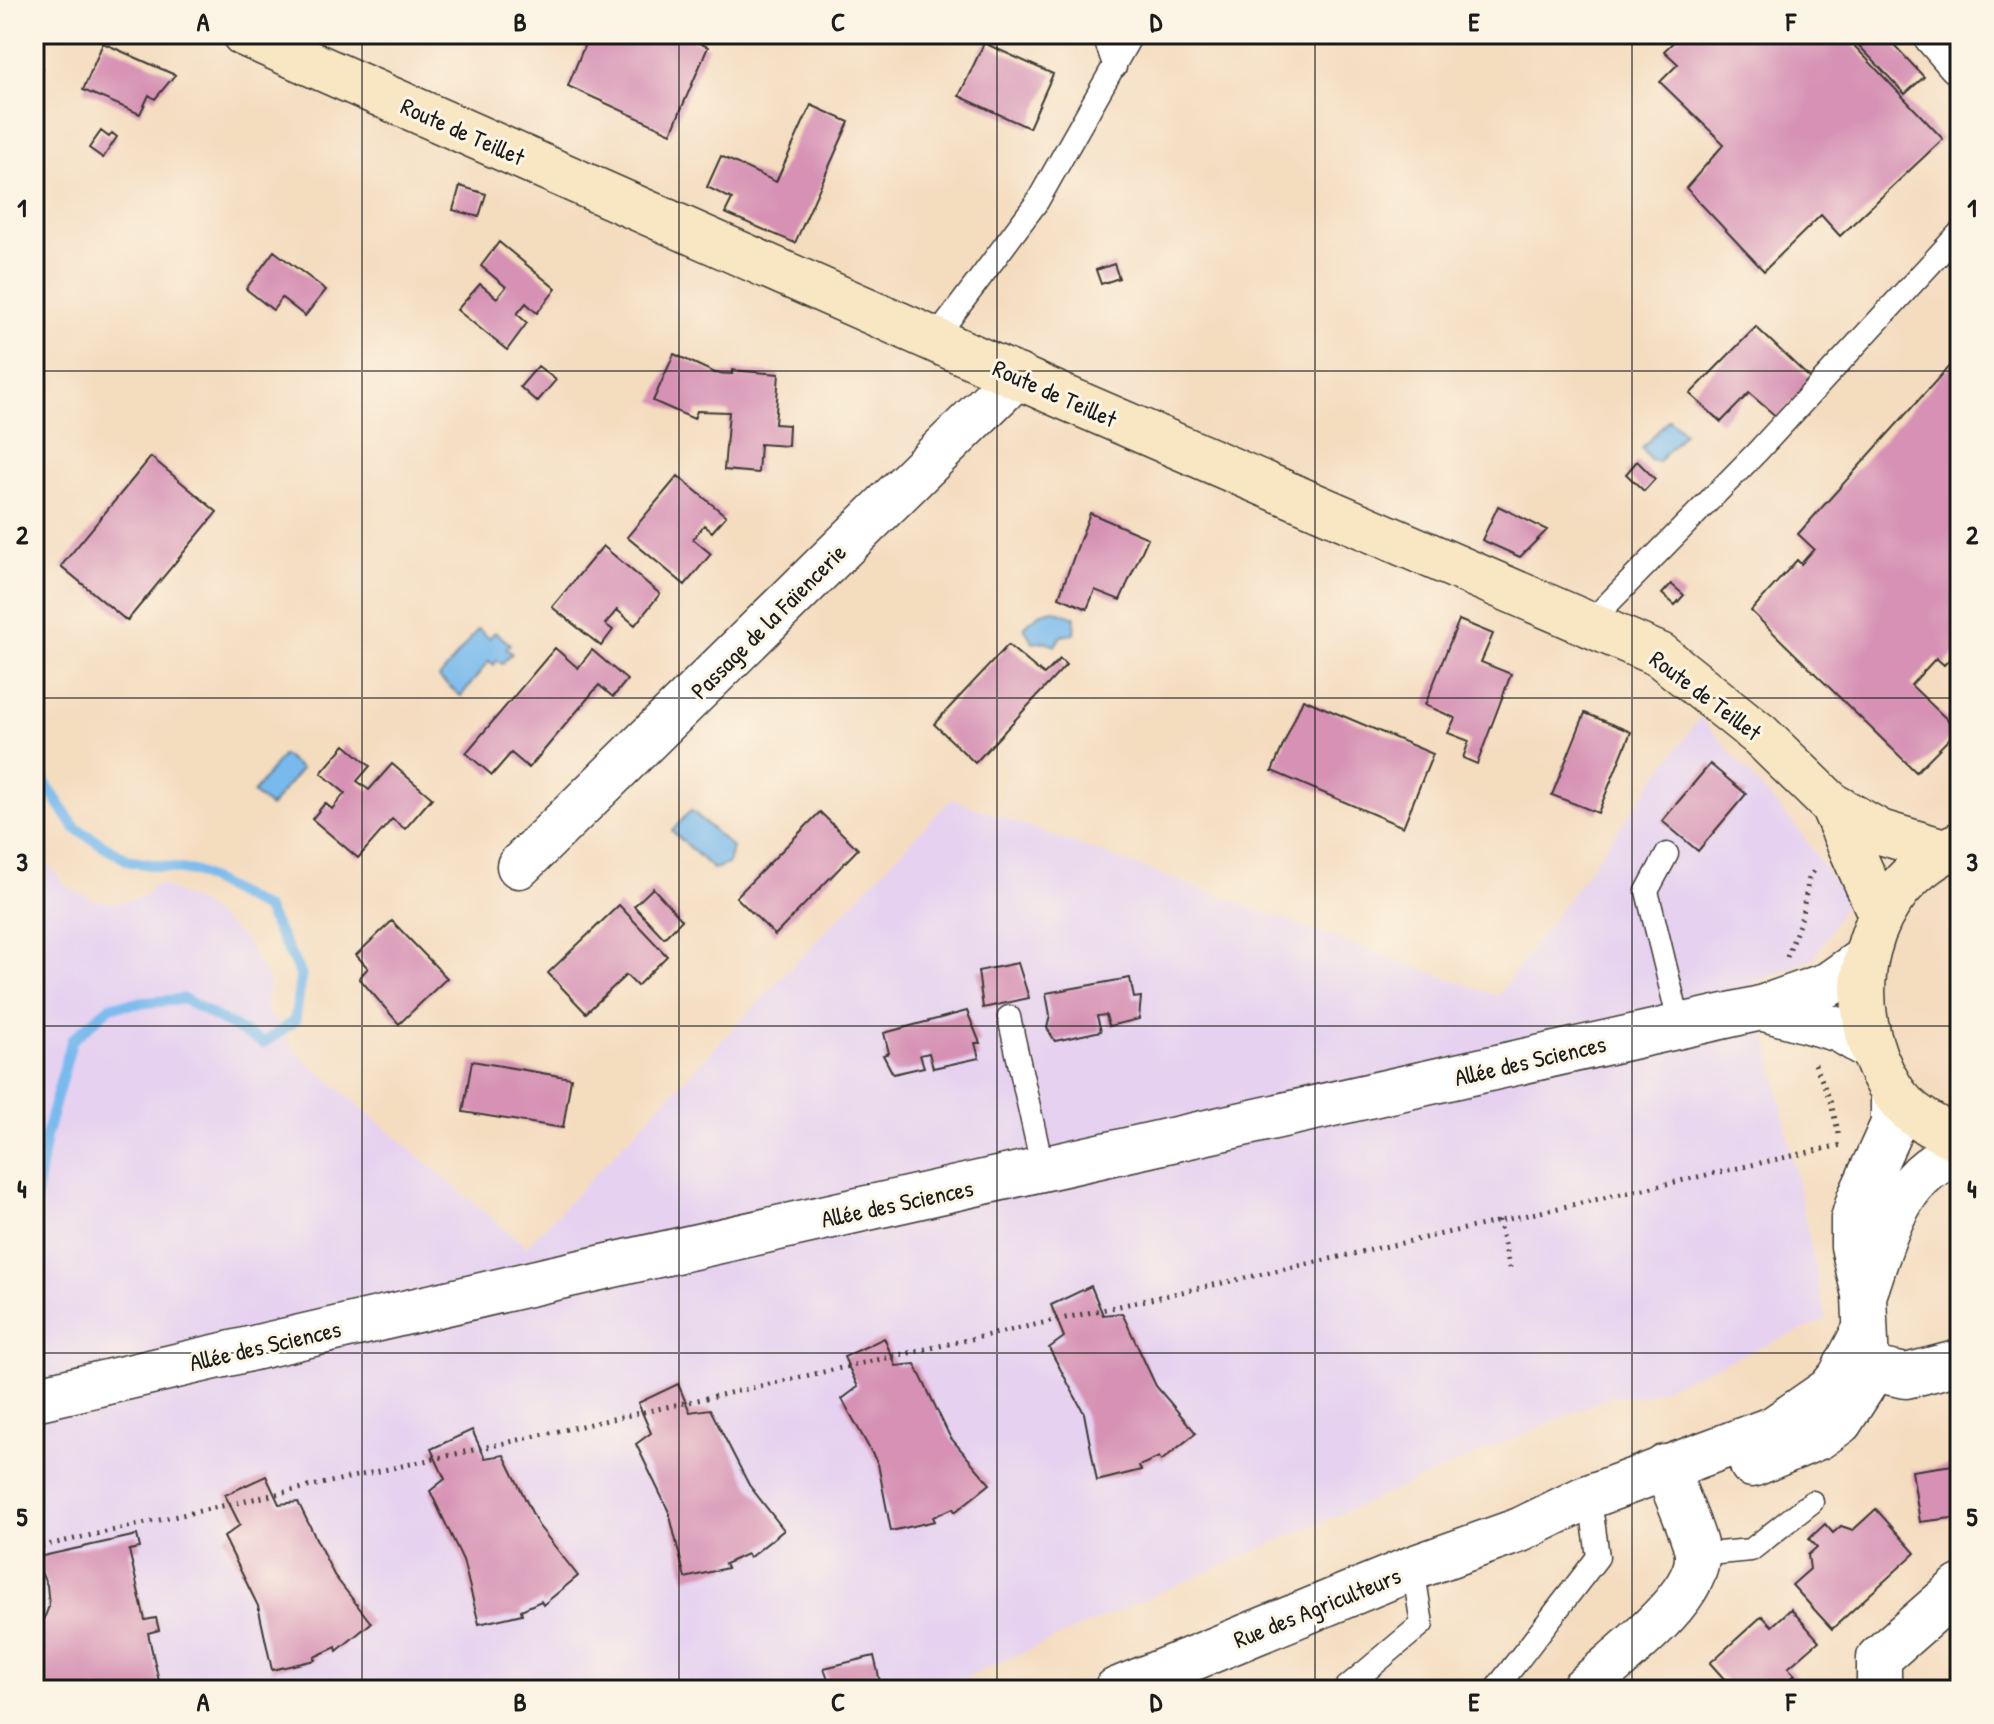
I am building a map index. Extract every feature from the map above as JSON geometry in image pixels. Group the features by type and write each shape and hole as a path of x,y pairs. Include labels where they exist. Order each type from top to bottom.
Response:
{"main road":[{"name":"Route de Teillet","path":"244,34 934,340 1660,655 1760,735 1832,805 1880,832 1952,847"},
{"name":"Route de Teillet","path":"1832,805 1880,914"},
{"path":"1952,847 1908,878 1880,914 1863,960 1872,1049 1893,1092 1922,1122 1960,1140"}],"street":[{"path":"1935,34 1960,63"},
{"name":"Passage de la Faïencerie","path":"519,866 1017,376"},
{"name":"Allée des Sciences","path":"34,1399 546,1280 1761,1008 1829,984 1863,960"},
{"name":"Allée des Sciences","path":"1761,1008 1840,1030 1872,1049"},
{"path":"1893,1092 1893,1124 1853,1219 1853,1246 1865,1331 1906,1376 1960,1362"},
{"name":"Rue des Agriculteurs","path":"1116,1690 1413,1568 1670,1479 1798,1449 1819,1437 1840,1422 1854,1405 1865,1331 1892,1216 1907,1193 1945,1157 1960,1154"},
{"path":"1582,1690 1672,1607 1689,1583 1697,1555 1670,1479"},
{"path":"1879,1690 1879,1658 1960,1587"}],"lane":[{"path":"1103,34 1115,67"},
{"path":"934,340 1037,202 1132,34"},
{"path":"1588,624 1757,452 1960,232"},
{"path":"1667,854 1647,891 1680,1026"},
{"path":"1009,1017 1043,1170"},
{"path":"1697,1555 1751,1550 1812,1502"},
{"path":"1495,1690 1598,1557 1588,1509"},
{"path":"1347,1687 1422,1624 1413,1568"}],"path":[{"path":"34,1548 1791,1154 1842,1145 1869,1143 1882,1146"},
{"path":"1498,1220 1510,1268"}],"shaded area":[{"path":"1700,717 1801,833 1847,901 1815,957 1751,984 1761,1008 1826,1320 1642,1397 1611,1396 937,1690 34,1690 34,849 67,887 94,900 119,903 144,896 154,885 162,885 204,906 245,940 269,980 265,1008 298,1054 526,1247 951,799 1497,996"}],"water":[{"path":"1669,419 1684,433 1658,462 1650,460 1642,448"},
{"path":"1053,610 1075,617 1074,634 1061,636 1055,646 1045,641 1033,643 1024,627 1039,614"},
{"path":"478,629 489,638 495,632 510,644 506,649 512,653 502,664 497,660 494,665 489,661 461,696 439,678"},
{"path":"283,755 301,769 270,807 253,793"},
{"path":"691,810 732,847 728,864 713,869 672,831"}],"building":[{"path":"589,34 680,34 708,47 671,133 568,86"},
{"path":"1682,34 1843,34 1943,139 1840,236 1821,215 1764,271 1686,188 1724,144 1660,82 1678,64 1664,51"},
{"path":"1848,34 1884,34 1924,77 1905,94"},
{"path":"103,43 175,75 155,99 149,95 140,114 83,90"},
{"path":"984,43 1053,74 1029,128 959,96"},
{"path":"34,65 43,68 34,93"},
{"path":"811,105 849,122 795,243 725,213 732,199 707,187 721,156 776,182"},
{"path":"101,131 109,137 112,133 117,137 103,158 89,148"},
{"path":"460,186 486,194 479,217 453,210"},
{"path":"499,242 556,289 537,313 526,303 517,314 527,323 507,350 457,310 480,284 497,298 506,287 481,266"},
{"path":"274,251 326,290 305,316 282,298 273,310 246,289"},
{"path":"1114,264 1119,278 1101,284 1096,270"},
{"path":"1756,327 1812,380 1778,418 1749,393 1721,422 1690,394"},
{"path":"674,354 715,373 732,374 732,370 779,374 775,424 789,425 788,446 760,444 758,473 724,470 729,412 697,411 694,419 653,401"},
{"path":"1960,354 1960,648 1944,665 1936,658 1911,685 1958,730 1916,772 1751,611 1797,560 1801,564 1814,549 1798,534"},
{"path":"538,366 556,380 537,402 520,387"},
{"path":"151,457 217,512 127,621 61,566"},
{"path":"1637,461 1655,479 1644,491 1626,474"},
{"path":"678,476 726,516 712,532 704,525 693,539 711,554 685,585 627,537"},
{"path":"1498,506 1547,530 1520,557 1482,540"},
{"path":"1090,513 1148,538 1120,600 1095,590 1087,609 1059,597"},
{"path":"603,546 660,594 635,625 617,610 605,624 613,630 601,646 552,607"},
{"path":"1671,584 1684,595 1675,605 1662,594"},
{"path":"1459,620 1493,634 1481,662 1511,674 1477,764 1463,758 1469,741 1448,733 1455,718 1425,705"},
{"path":"1008,645 1044,675 1060,659 1066,665 975,763 934,724"},
{"path":"555,648 578,668 592,650 627,680 613,697 599,685 529,768 511,753 492,775 466,753"},
{"path":"1303,699 1433,754 1403,827 1272,771"},
{"path":"1585,713 1631,732 1598,813 1552,795"},
{"path":"345,745 370,766 357,781 369,790 392,764 432,798 405,829 392,819 358,858 312,819 325,803 332,809 345,793 321,773"},
{"path":"1710,764 1746,794 1698,851 1662,821"},
{"path":"820,812 858,849 775,935 736,897"},
{"path":"653,888 682,920 664,938 634,906"},
{"path":"619,905 667,956 637,986 626,975 586,1013 548,973"},
{"path":"392,921 447,978 399,1024 359,978 368,968 356,955"},
{"path":"1018,963 1029,998 983,1008 978,971"},
{"path":"1130,978 1134,998 1141,997 1139,1019 1109,1026 1106,1015 1097,1016 1101,1031 1055,1041 1047,1028 1050,1015 1046,993"},
{"path":"967,1011 980,1043 975,1043 979,1058 933,1068 929,1053 920,1055 924,1067 893,1074 883,1055 889,1053 884,1033"},
{"path":"472,1061 571,1078 563,1128 463,1112"},
{"path":"1091,1286 1103,1315 1122,1313 1156,1386 1196,1433 1161,1461 1159,1457 1139,1466 1141,1470 1097,1481 1084,1413 1049,1348 1064,1337 1051,1305"},
{"path":"884,1338 896,1366 915,1364 950,1437 990,1484 955,1512 953,1508 933,1517 935,1521 891,1531 878,1464 842,1399 858,1387 844,1357"},
{"path":"678,1384 690,1412 710,1409 749,1485 784,1530 749,1558 747,1554 725,1564 727,1568 685,1578 669,1512 636,1444 651,1433 638,1403"},
{"path":"472,1430 485,1458 504,1455 538,1525 578,1576 543,1605 541,1601 521,1610 522,1614 479,1624 463,1560 430,1491 445,1479 431,1449"},
{"path":"1960,1464 1960,1517 1920,1522 1912,1471"},
{"path":"266,1476 279,1504 298,1502 334,1575 371,1623 337,1651 336,1647 314,1657 315,1660 272,1670 258,1606 224,1537 240,1525 225,1495"},
{"path":"1876,1509 1915,1553 1832,1629 1792,1585 1810,1569 1808,1555 1817,1547 1809,1539 1825,1524 1833,1533 1841,1526 1853,1530"},
{"path":"137,1535 140,1548 129,1550 145,1620 156,1618 159,1630 148,1633 161,1690 34,1690 34,1644 49,1606 47,1585 34,1558"},
{"path":"1791,1609 1819,1641 1788,1668 1795,1675 1779,1690 1734,1690 1710,1663 1762,1616 1772,1626"},
{"path":"874,1656 882,1690 832,1690 824,1668"},
{"path":"1421,1679 1436,1690 1412,1690"}],"waterway":[{"path":"34,766 75,828 129,861 196,872 266,909 301,975 295,1021 263,1043 184,999 111,1006 72,1040 45,1139 34,1205"}]}
